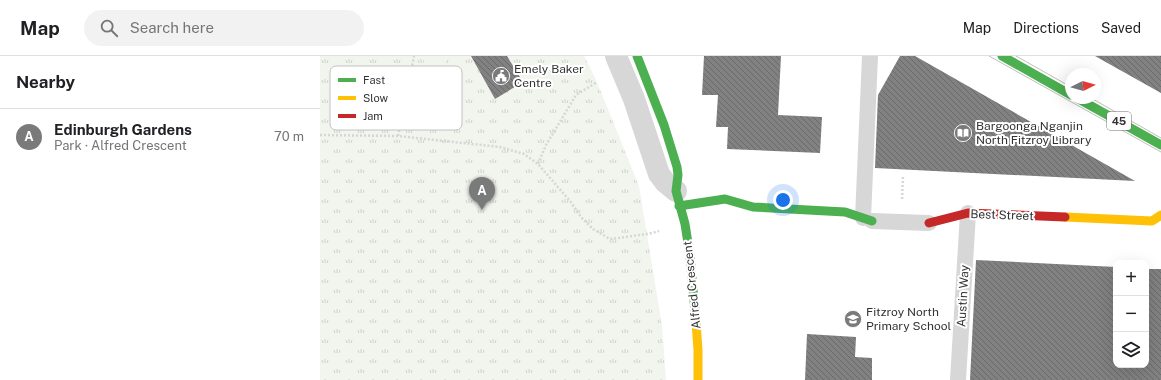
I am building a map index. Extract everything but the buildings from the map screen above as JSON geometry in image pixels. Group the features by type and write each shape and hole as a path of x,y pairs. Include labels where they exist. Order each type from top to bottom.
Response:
{"main road":[{"name":"Alfred Crescent","path":"637,56 653,94 674,155 678,175 677,198 685,224 690,256 698,350 698,380"},
{"path":"1002,56 1065,92"},
{"name":"45","path":"1088,104 1161,145"},
{"name":"Best Street","path":"677,198 712,200 725,199 753,207 845,212 867,220"},
{"name":"Best Street","path":"929,223 968,213 1152,221 1161,215"}],"street":[{"path":"616,56 634,99 659,174 677,198"}],"lane":[{"path":"867,220 870,56"},
{"name":"Austin Way","path":"958,380 968,213"},
{"name":"Best Street","path":"867,220 929,223"}],"path":[{"path":"412,66 414,56"},
{"path":"538,164 546,145 576,95 597,82"},
{"path":"398,136 399,130"},
{"path":"320,135 398,136 500,147 524,154 538,164 570,201 581,217 593,229 610,239 648,234 685,224"},
{"path":"901,206 903,176"}],"green space":[{"path":"320,56 584,56 597,82 639,186 662,326 666,380 320,380"},
{"path":"425,56 447,56 445,66 423,66"}],"tram line":[{"path":"989,56 1161,152"},
{"path":"1016,56 1065,84"},
{"path":"1101,104 1161,138"}],"traffic: fast":[{"path":"637,56 664,125 677,167 678,175 676,191 685,224 690,256 696,322"},
{"path":"1002,56 1065,92"},
{"path":"1088,104 1161,145"},
{"path":"679,206 725,199 753,207 845,212 872,221"}],"traffic: slow":[{"path":"1065,217 1152,221 1161,215"},
{"path":"696,322 698,380"}],"traffic: jam":[{"path":"929,223 968,213 1065,217"}],"place":[{"name":"Emely Baker Centre","path":"501,76"},
{"name":"Bargoonga Nganjin North Fitzroy Library","path":"963,133"},
{"name":"Edinburgh Gardens","path":"482,210"},
{"name":"Fitzroy North Primary School","path":"853,319"}]}
